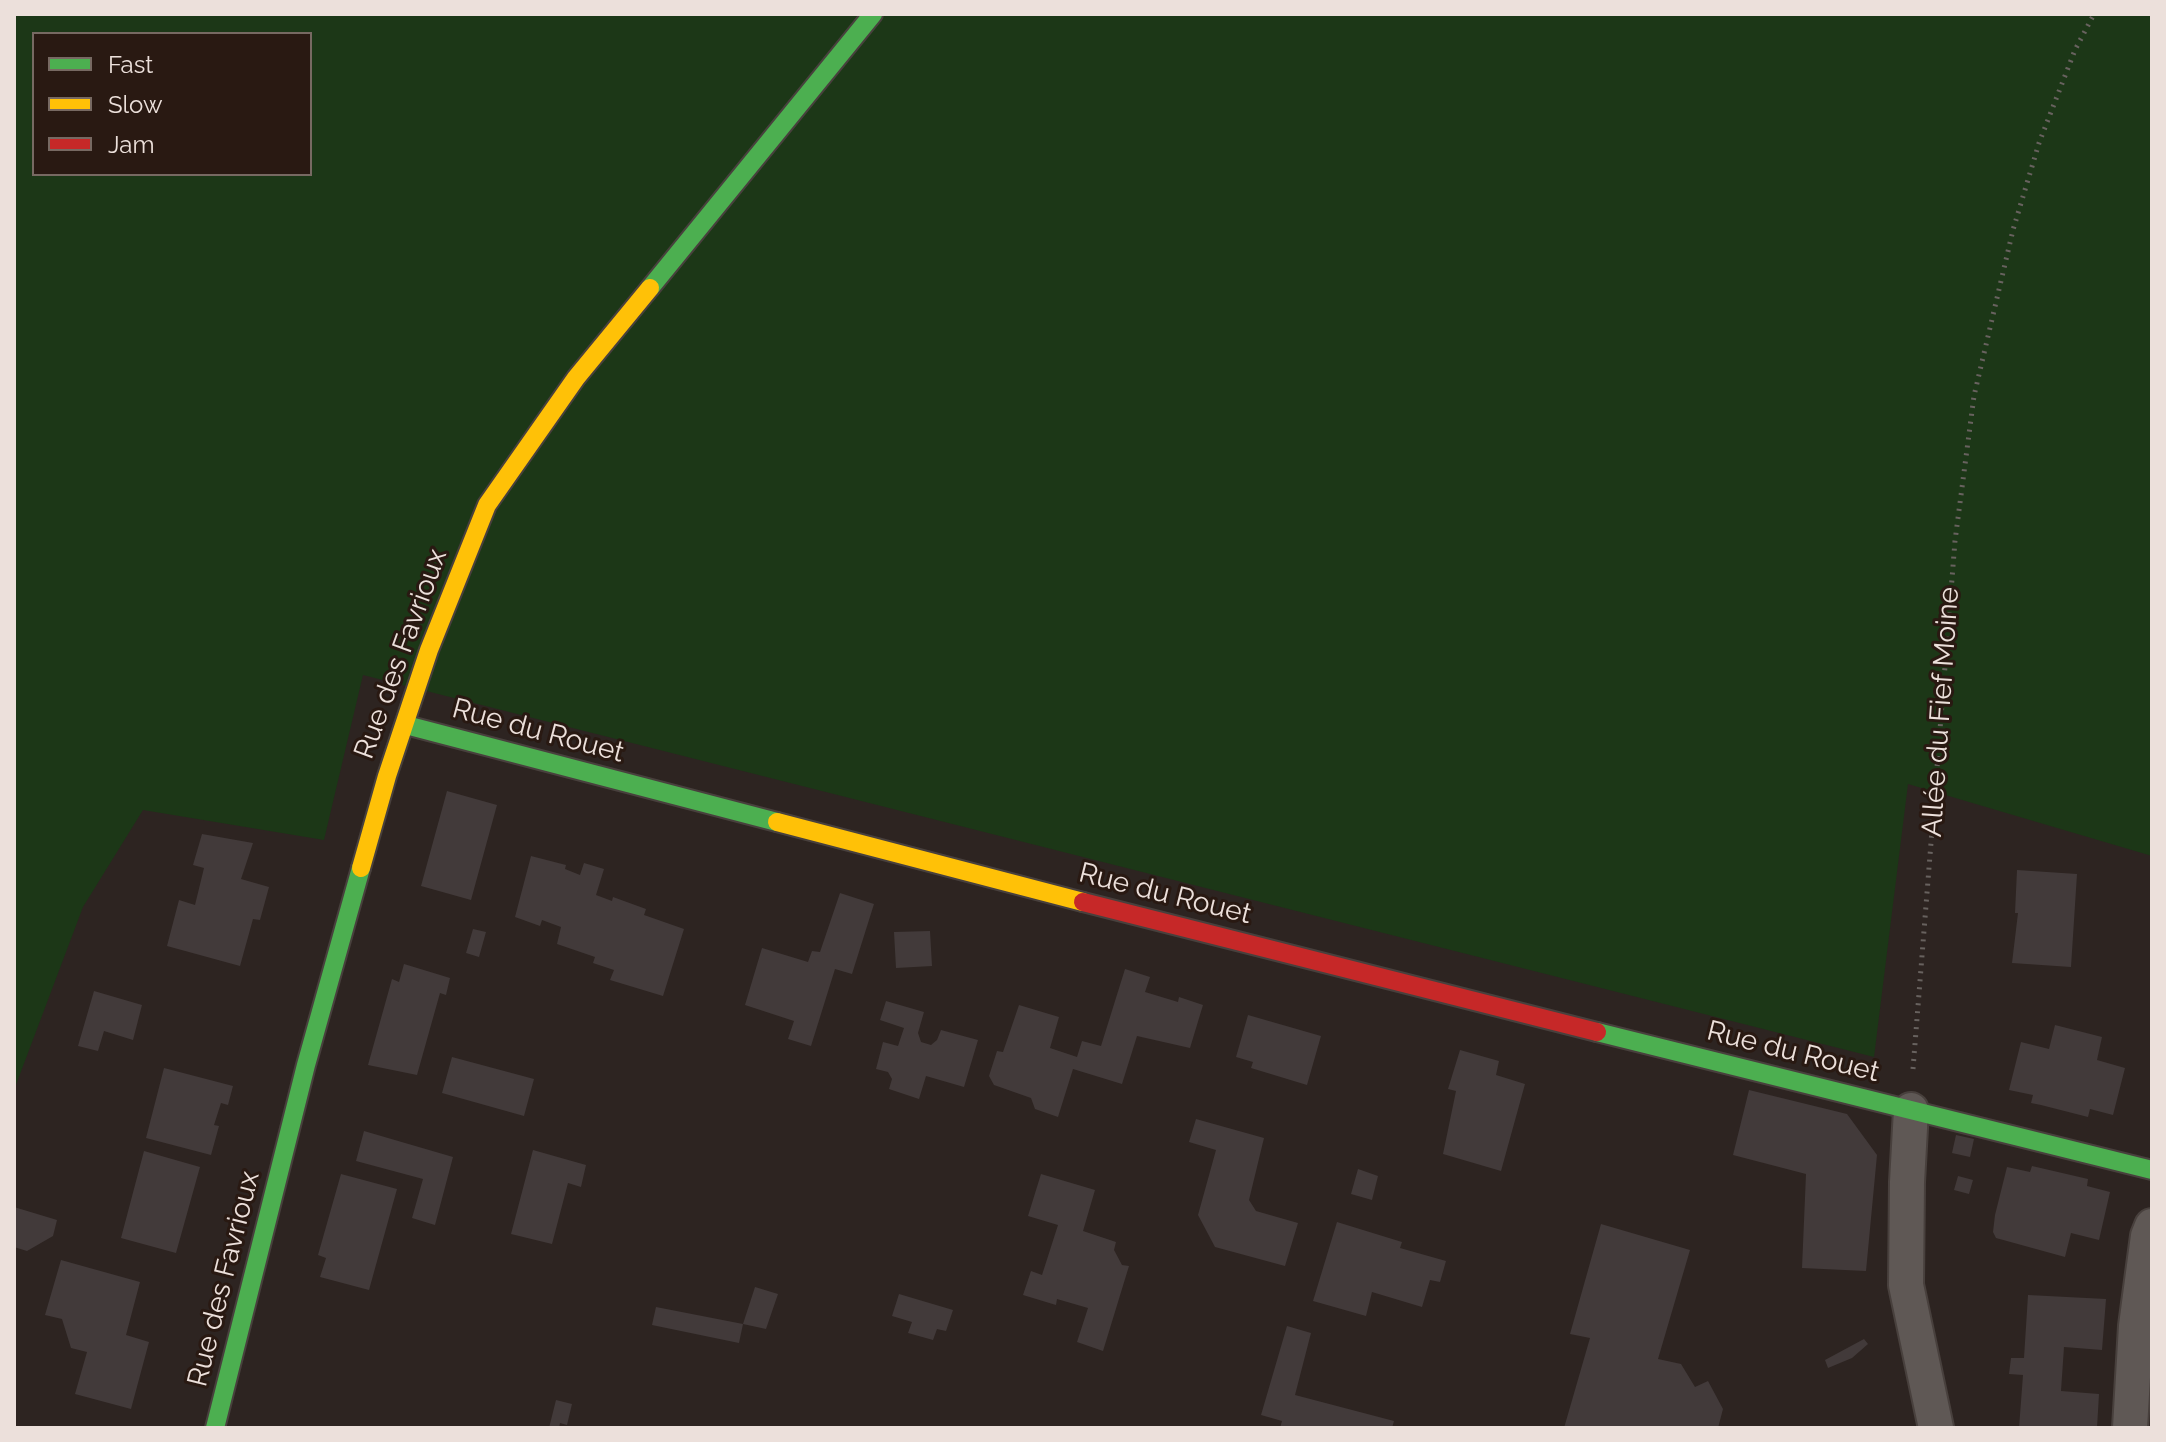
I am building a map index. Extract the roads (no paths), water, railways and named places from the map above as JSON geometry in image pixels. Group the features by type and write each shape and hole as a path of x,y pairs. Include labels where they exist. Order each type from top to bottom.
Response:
{"street":[{"name":"Rue des Favrioux","path":"215,1428 306,1065 387,776 429,650 487,505 576,378 873,14"},
{"name":"Rue du Rouet","path":"406,725 1205,934 2152,1170"},
{"path":"1911,1110 1906,1285 1936,1428"},
{"path":"2130,1428 2136,1326 2152,1226"}]}
